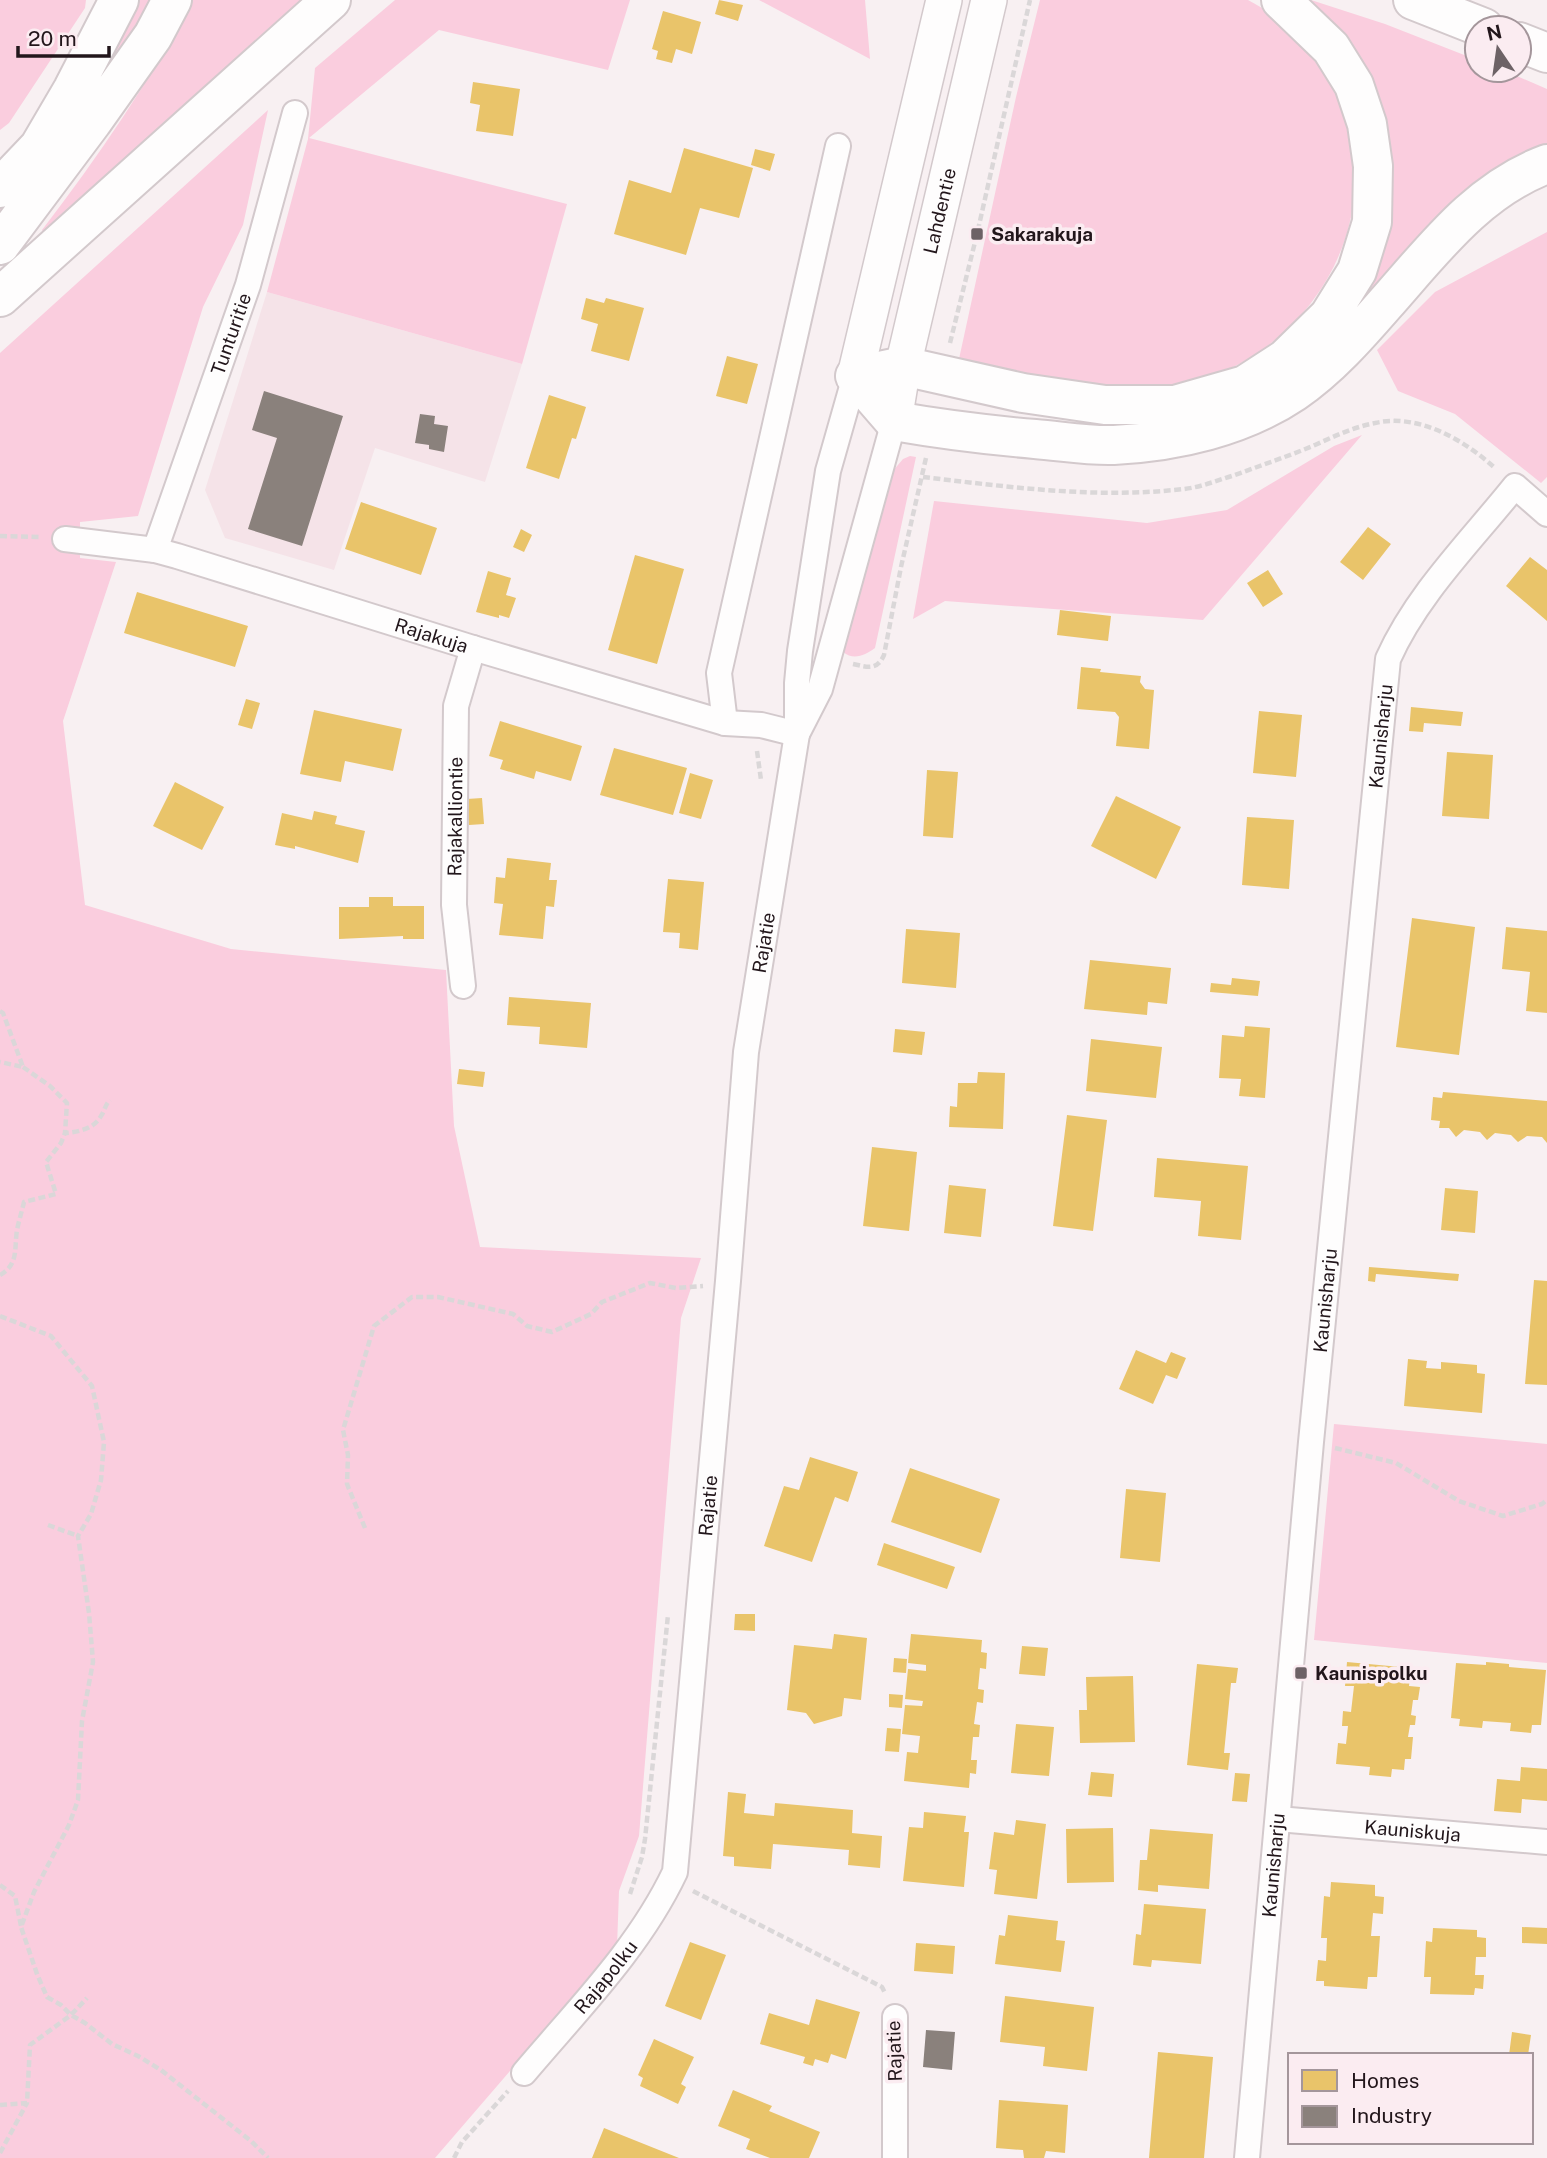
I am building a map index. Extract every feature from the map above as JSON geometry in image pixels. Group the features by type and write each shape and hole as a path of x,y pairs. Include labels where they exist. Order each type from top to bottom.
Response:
{"highway":[{"path":"0,188 39,146 73,89 118,0"},
{"path":"0,245 138,58 172,0"},
{"path":"0,297 331,0"},
{"path":"1281,0 1331,48 1354,85 1367,124 1373,166 1372,222 1357,271 1329,316 1285,359 1245,385 1175,405 1105,405 1023,393 903,366 855,376 894,421 1112,445 1185,437 1255,415 1295,391 1332,361 1477,204 1503,184 1547,164"},
{"path":"1413,0 1463,19"}],"main road":[{"path":"855,376 944,0"},
{"name":"Lahdentie","path":"894,421 903,366 989,0"}],"street":[{"name":"Tunturitie","path":"155,550 248,285 295,113"},
{"path":"725,723 719,673 838,146"},
{"name":"Rajatie","path":"675,1872 746,1052 797,734 800,651 828,471 855,376"},
{"name":"Rajatie","path":"797,734 820,689 894,421"},
{"path":"1515,486 1547,514"},
{"name":"Kaunisharju","path":"1247,2158 1311,1442 1388,659 1401,630 1421,602 1515,486"},
{"name":"Rajakuja","path":"65,538 155,550 725,723 761,725 797,734"},
{"name":"Rajakalliontie","path":"463,986 454,905 456,706 473,648"},
{"name":"Kauniskuja","path":"1278,1819 1547,1842"},
{"name":"Rajapolku","path":"524,2073 632,1945 660,1903 675,1872"},
{"name":"Rajatie","path":"895,2017 895,2158"}],"path":[{"path":"942,376 1030,0"},
{"path":"923,477 1041,490 1129,492 1185,489 1269,463 1343,432 1376,422 1393,421 1434,428 1457,440 1480,454 1515,486"},
{"path":"829,659 872,668 880,664 884,655 901,566 923,477 931,427"},
{"path":"0,536 65,538"},
{"path":"0,1011 23,1067"},
{"path":"0,1062 23,1067 50,1086 67,1103 65,1133 47,1162 56,1194 24,1202 17,1230 16,1253 9,1270 0,1275"},
{"path":"65,1133 78,1132 92,1126 110,1100"},
{"path":"365,1528 347,1484 348,1455 343,1430 374,1326 412,1297 438,1297 513,1314 527,1326 552,1332 591,1314 602,1302 650,1283 676,1288 704,1286"},
{"path":"0,1316 51,1336 92,1386 104,1443 101,1480 91,1514 78,1536 93,1662 82,1721 78,1800 69,1825 34,1892 22,1927"},
{"path":"1311,1442 1396,1463 1459,1502 1503,1516 1547,1500"},
{"path":"48,1525 78,1536"},
{"name":"Rajatie","path":"675,1872 689,1889 882,1987 895,2017"},
{"path":"0,1885 15,1896 22,1927 47,1997 112,2044 161,2070 251,2141 268,2158"},
{"path":"0,2153 27,2103 30,2045 71,2015 87,1998"},
{"path":"454,2158 462,2142 524,2073"},
{"path":"0,2105 27,2103"}],"shaded area":[{"path":"0,0 86,0 85,8 9,123 0,130"},
{"path":"136,0 151,0 118,58 62,140 0,218 0,209 47,157 93,92"},
{"path":"193,0 301,0 44,233 42,230 103,147 141,89"},
{"path":"395,0 630,0 608,70 439,30 309,138 567,204 522,364 267,292 308,139 315,68"},
{"path":"759,0 865,0 870,59"},
{"path":"1040,0 1248,0 1285,26 1315,59 1341,105 1354,153 1354,201 1342,248 1320,291 1288,329 1248,359 1201,380 1173,386 1143,388 1112,387 1048,378 959,359"},
{"path":"1311,0 1385,24 1463,55 1463,84 1533,83 1547,89 1547,153 1347,326 1364,280 1362,64 1339,29"},
{"path":"268,110 243,225 203,307 138,516 80,522 80,558 116,562 63,721 85,905 231,949 446,970 454,1126 480,1247 701,1258 681,1318 639,1836 619,1891 617,1947 435,2158 0,2158 0,353"},
{"path":"1547,232 1547,477 1541,483 1455,414 1398,391 1377,350 1435,292"},
{"path":"267,292 522,364 485,482 375,448 334,570 225,538 205,490"},
{"path":"1362,435 1203,620 945,601 913,619 934,501 1147,523 1227,510 1334,446"},
{"path":"916,457 875,648 855,657 847,655 843,652 886,479 903,459"},
{"path":"1334,1424 1547,1444 1547,1663 1314,1640"}],"building: Homes":[{"path":"719,0 743,5 738,21 715,14"},
{"path":"663,11 701,22 692,54 676,49 672,63 656,59 658,51 652,49"},
{"path":"473,82 520,89 513,136 476,131 480,105 470,103"},
{"path":"684,148 753,168 739,218 700,208 686,255 614,234 629,180 671,193"},
{"path":"755,149 775,154 770,171 751,165"},
{"path":"586,298 604,303 606,298 644,308 629,361 591,351 598,324 581,319"},
{"path":"727,356 758,364 747,404 716,396"},
{"path":"549,395 586,407 576,439 572,438 559,479 526,468"},
{"path":"361,502 437,528 421,575 345,549"},
{"path":"1368,527 1391,544 1363,580 1340,562"},
{"path":"521,529 532,535 524,552 513,547"},
{"path":"635,555 684,569 657,664 608,650"},
{"path":"1530,557 1547,570 1547,621 1506,586"},
{"path":"1268,570 1283,594 1263,607 1247,583"},
{"path":"488,571 511,578 506,595 516,598 509,618 476,612"},
{"path":"137,592 248,626 235,667 124,633"},
{"path":"1060,610 1111,616 1108,641 1057,635"},
{"path":"1081,667 1101,669 1100,672 1141,676 1140,682 1145,689 1154,690 1149,749 1116,746 1119,717 1115,712 1077,709"},
{"path":"246,699 260,703 252,729 238,725"},
{"path":"1411,707 1463,712 1461,726 1424,723 1423,732 1409,731"},
{"path":"314,710 402,729 393,771 345,761 341,782 300,774"},
{"path":"1259,711 1302,715 1296,777 1253,773"},
{"path":"500,721 582,746 571,781 536,771 534,779 500,769 503,760 489,756"},
{"path":"614,748 687,768 673,815 600,795"},
{"path":"1447,752 1493,755 1489,819 1442,816"},
{"path":"927,770 958,772 953,838 923,836"},
{"path":"690,773 713,780 701,819 679,813"},
{"path":"175,782 224,807 202,850 153,826"},
{"path":"1116,796 1181,827 1156,879 1091,846"},
{"path":"482,798 484,824 469,825 467,799"},
{"path":"314,811 337,816 335,824 365,831 358,863 295,846 295,849 275,845 282,813 312,820"},
{"path":"1247,817 1294,820 1289,889 1242,885"},
{"path":"507,858 551,863 549,880 557,880 554,907 546,906 543,939 499,935 503,904 494,903 496,877 505,878"},
{"path":"668,879 704,882 698,950 679,948 680,933 663,932"},
{"path":"369,897 393,897 393,906 424,906 424,939 403,939 403,936 339,939 339,907 369,907"},
{"path":"1412,918 1475,927 1459,1055 1396,1047"},
{"path":"1506,927 1547,931 1547,1013 1526,1011 1530,972 1502,969"},
{"path":"906,929 960,933 956,988 902,983"},
{"path":"1090,960 1171,968 1167,1004 1148,1002 1147,1015 1084,1009"},
{"path":"1232,978 1260,981 1258,996 1210,992 1211,983 1231,985"},
{"path":"509,997 591,1003 587,1048 539,1044 540,1027 507,1025"},
{"path":"1245,1026 1270,1028 1265,1098 1239,1096 1241,1079 1219,1078 1222,1035 1244,1037"},
{"path":"895,1029 925,1032 922,1055 893,1052"},
{"path":"1091,1039 1162,1047 1156,1098 1086,1091"},
{"path":"459,1069 485,1072 483,1087 457,1084"},
{"path":"978,1072 1005,1073 1003,1129 949,1127 950,1106 957,1107 958,1083 977,1083"},
{"path":"1443,1092 1547,1101 1547,1143 1542,1137 1527,1136 1518,1142 1511,1135 1495,1133 1487,1140 1480,1132 1464,1130 1456,1137 1449,1128 1439,1128 1440,1121 1431,1120 1433,1097 1442,1098"},
{"path":"1067,1115 1107,1120 1093,1231 1053,1226"},
{"path":"872,1147 917,1152 909,1231 863,1226"},
{"path":"1157,1158 1248,1166 1241,1240 1198,1236 1201,1201 1154,1197"},
{"path":"949,1185 986,1189 981,1237 944,1233"},
{"path":"1445,1188 1478,1191 1475,1233 1441,1230"},
{"path":"1369,1267 1459,1274 1458,1281 1376,1274 1375,1282 1368,1281"},
{"path":"1534,1280 1547,1281 1547,1385 1525,1384"},
{"path":"1136,1350 1166,1363 1171,1352 1186,1358 1177,1379 1166,1375 1153,1404 1119,1389"},
{"path":"1408,1359 1427,1361 1426,1368 1441,1369 1441,1362 1477,1365 1477,1373 1485,1374 1482,1413 1404,1406"},
{"path":"810,1457 858,1472 848,1502 835,1497 812,1562 764,1546 784,1486 799,1490"},
{"path":"910,1468 1000,1499 981,1553 891,1522"},
{"path":"1126,1489 1166,1493 1160,1562 1120,1558"},
{"path":"884,1543 955,1567 947,1589 877,1565"},
{"path":"735,1614 755,1614 755,1631 734,1630"},
{"path":"834,1634 867,1638 861,1700 844,1698 842,1716 814,1724 806,1713 787,1710 794,1645 832,1649"},
{"path":"911,1634 982,1640 981,1652 987,1653 986,1669 980,1668 978,1689 984,1690 983,1703 977,1702 974,1724 980,1725 979,1737 973,1737 971,1760 977,1760 976,1774 970,1773 969,1788 904,1781 907,1752 918,1753 920,1736 902,1734 905,1705 922,1706 923,1701 905,1699 908,1669 926,1671 926,1665 908,1663"},
{"path":"1022,1646 1048,1648 1045,1676 1019,1674"},
{"path":"894,1658 907,1659 906,1673 893,1672"},
{"path":"1347,1662 1411,1668 1409,1686 1420,1687 1418,1700 1413,1700 1411,1715 1416,1716 1415,1725 1410,1725 1408,1737 1413,1737 1411,1759 1405,1759 1404,1770 1392,1769 1391,1777 1369,1775 1370,1767 1336,1764 1338,1743 1346,1744 1348,1726 1342,1726 1343,1711 1351,1712 1354,1686 1345,1686"},
{"path":"1486,1662 1546,1670 1541,1725 1532,1725 1531,1733 1510,1731 1511,1723 1483,1721 1482,1728 1459,1726 1460,1719 1451,1718 1456,1663 1486,1665"},
{"path":"1197,1664 1238,1668 1236,1683 1231,1683 1224,1753 1230,1753 1228,1770 1187,1765"},
{"path":"1133,1676 1135,1742 1080,1743 1079,1710 1087,1710 1086,1677"},
{"path":"889,1694 903,1695 902,1708 889,1707"},
{"path":"1016,1724 1054,1727 1049,1776 1011,1773"},
{"path":"887,1728 901,1729 899,1752 885,1751"},
{"path":"1521,1767 1547,1769 1547,1801 1522,1799 1521,1813 1494,1811 1497,1779 1520,1781"},
{"path":"1091,1772 1114,1774 1112,1797 1088,1795"},
{"path":"1235,1773 1250,1774 1247,1802 1232,1801"},
{"path":"728,1792 746,1794 744,1813 774,1816 775,1803 853,1810 852,1833 882,1836 880,1868 848,1865 849,1850 773,1844 771,1869 734,1866 734,1857 723,1856"},
{"path":"924,1812 966,1816 964,1832 969,1832 964,1887 903,1881 909,1827 923,1828"},
{"path":"1016,1820 1046,1824 1037,1899 994,1894 997,1870 989,1869 994,1832 1014,1835"},
{"path":"1113,1828 1114,1882 1067,1883 1066,1829"},
{"path":"1150,1829 1213,1834 1209,1889 1158,1885 1158,1892 1138,1890 1140,1860 1147,1860"},
{"path":"1331,1882 1375,1885 1375,1896 1384,1897 1383,1914 1373,1913 1371,1936 1380,1936 1377,1977 1368,1977 1367,1989 1324,1986 1324,1981 1316,1981 1318,1960 1326,1961 1327,1938 1321,1938 1324,1896 1330,1897"},
{"path":"1144,1904 1206,1909 1201,1964 1152,1960 1151,1967 1133,1965 1136,1934 1141,1935"},
{"path":"1008,1915 1058,1921 1056,1940 1065,1941 1061,1972 995,1964 999,1935 1005,1936"},
{"path":"1522,1927 1547,1928 1547,1944 1522,1943"},
{"path":"1433,1928 1477,1930 1477,1937 1486,1938 1486,1957 1476,1957 1475,1975 1484,1975 1483,1989 1475,1988 1474,1995 1430,1994 1431,1977 1424,1977 1426,1941 1432,1942"},
{"path":"690,1942 726,1955 701,2020 665,2006"},
{"path":"916,1943 955,1946 953,1974 914,1971"},
{"path":"1005,1996 1094,2007 1087,2071 1043,2066 1045,2047 1000,2042"},
{"path":"816,1999 860,2012 846,2059 831,2054 828,2063 815,2059 813,2066 803,2063 805,2057 760,2044 769,2013 809,2025"},
{"path":"1512,2032 1531,2035 1528,2053 1509,2053"},
{"path":"654,2039 694,2057 681,2084 686,2087 678,2104 640,2086 643,2078 638,2075"},
{"path":"1158,2052 1213,2057 1204,2158 1149,2158"},
{"path":"733,2090 772,2106 769,2111 820,2132 809,2158 770,2158 746,2149 750,2139 718,2126"},
{"path":"999,2100 1068,2105 1065,2153 1046,2151 1044,2158 1024,2158 1023,2150 996,2148"},
{"path":"604,2128 679,2158 592,2158"}],"building: Industry":[{"path":"264,391 343,416 302,546 248,529 277,438 252,430"},
{"path":"420,414 435,416 434,424 448,426 444,452 429,449 429,445 415,443"},
{"path":"926,2030 955,2032 952,2070 923,2067"}],"place":[{"name":"Sakarakuja","path":"977,234"},
{"name":"Kaunispolku","path":"1301,1673"}]}
